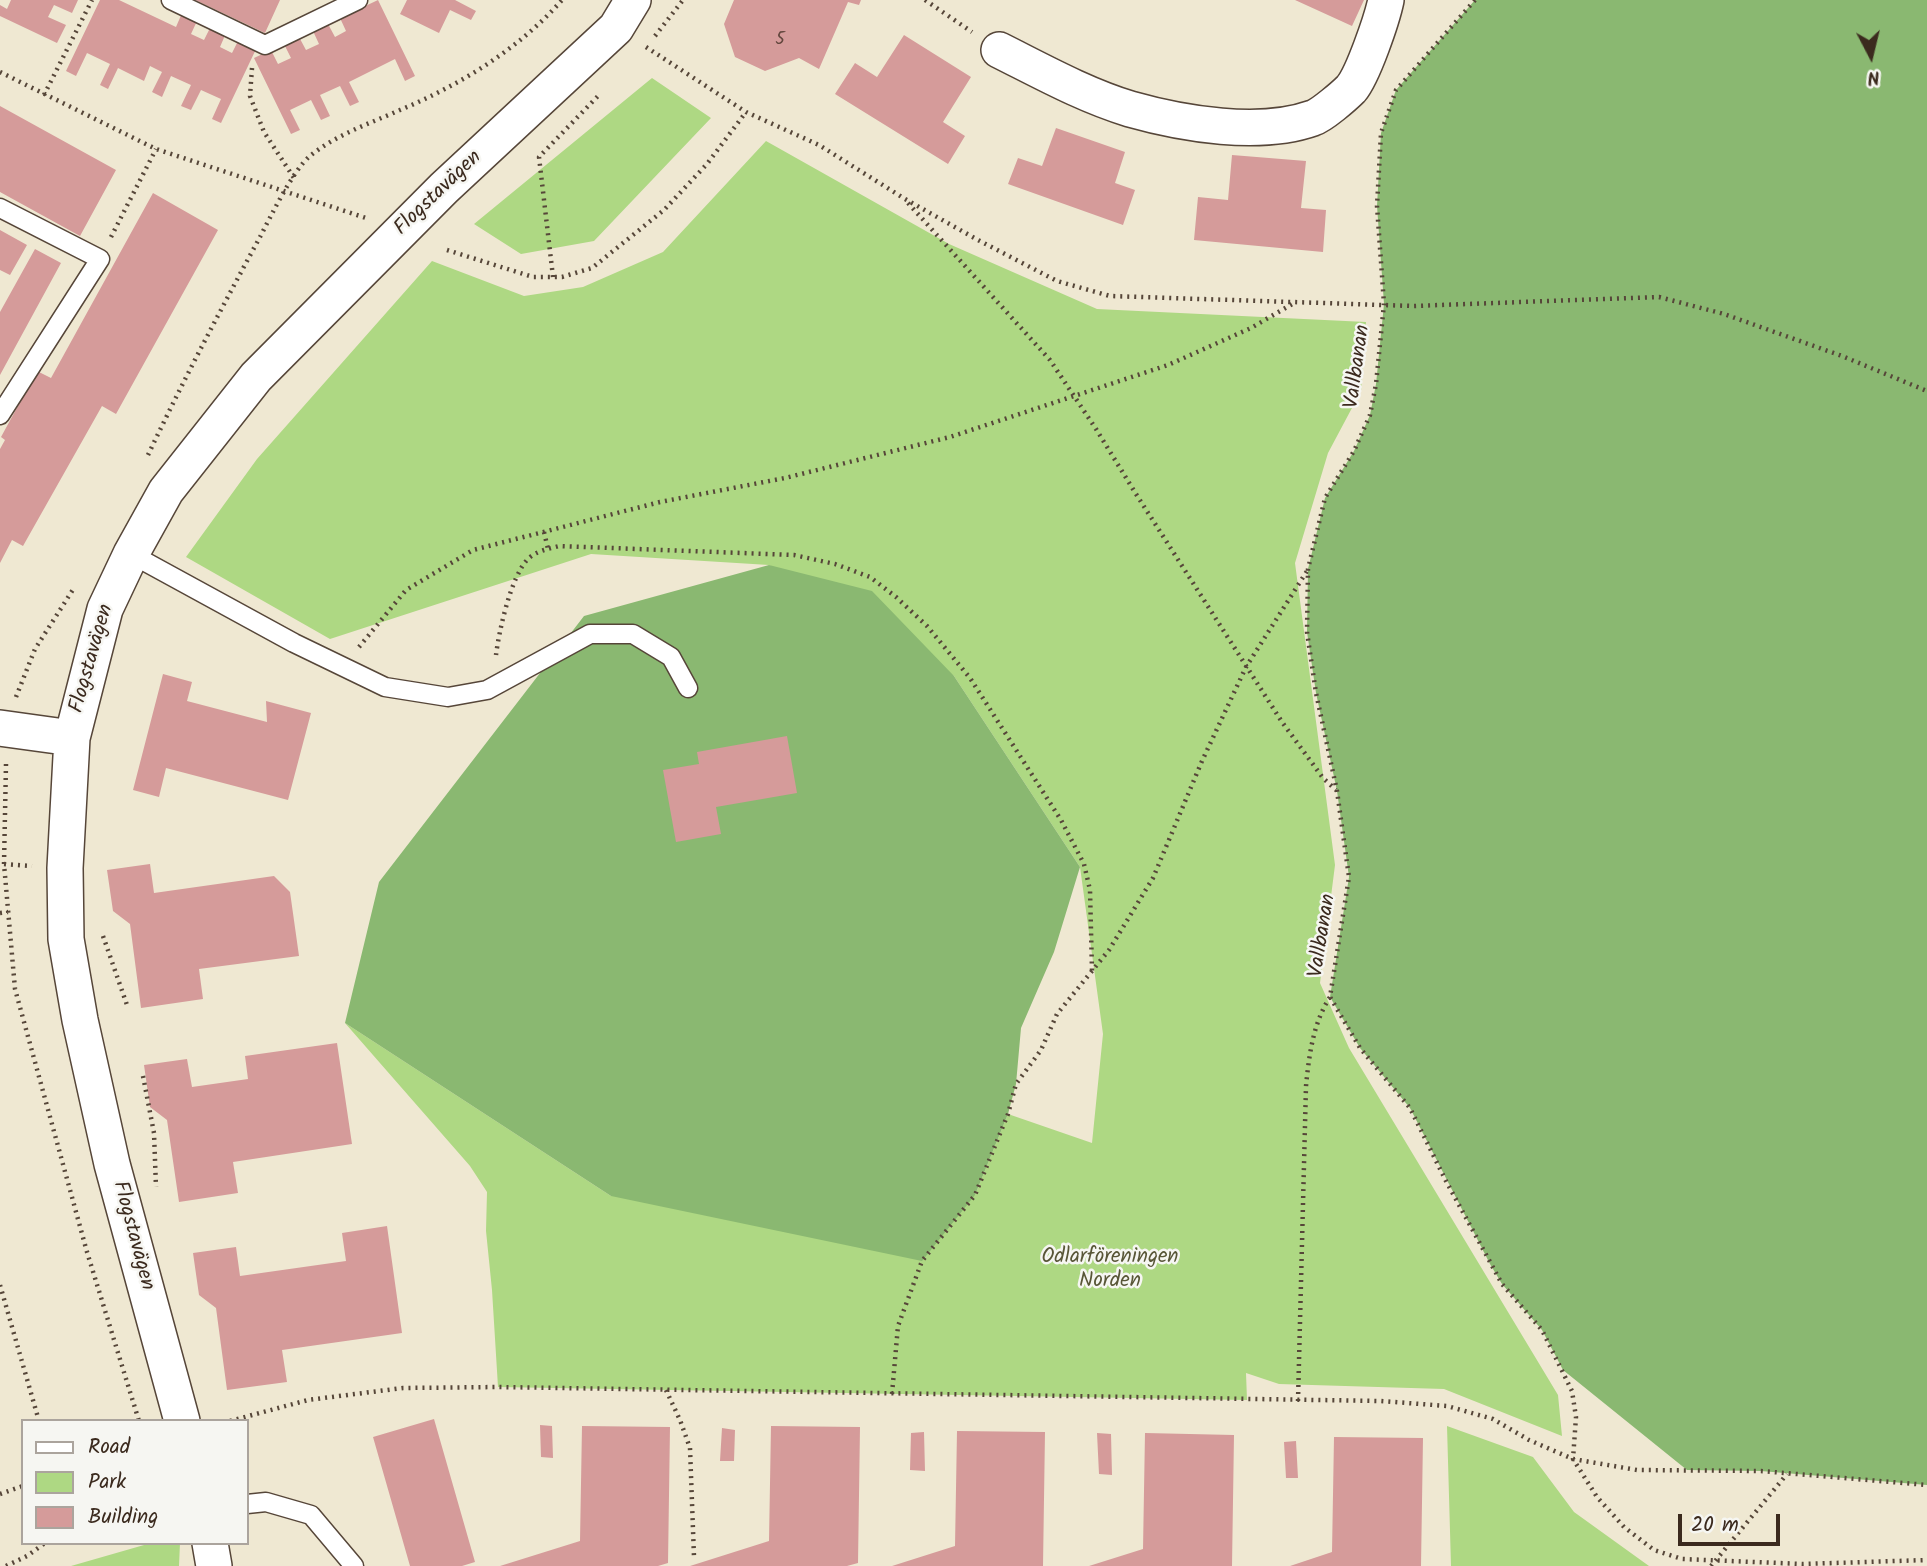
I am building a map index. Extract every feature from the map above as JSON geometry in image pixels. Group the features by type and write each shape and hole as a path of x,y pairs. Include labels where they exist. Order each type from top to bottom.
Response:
{"street":[{"name":"Flogstavägen","path":"182,1419 112,1164 80,1020 66,939 65,868 72,738 105,609 131,554 166,491 256,377 444,188 616,28 632,0"},
{"path":"999,50 1068,84 1129,109 1199,123 1264,128 1315,118 1352,88 1380,24 1386,0"},
{"path":"3,728 72,738"},
{"path":"210,1545 214,1566"}],"lane":[{"path":"172,0 265,45 358,0"},
{"path":"0,208 100,260 0,415"},
{"path":"131,554 385,687 448,697 493,687 590,634 633,634 671,657 688,688"},
{"path":"248,1504 266,1502 312,1515 354,1566"}],"path":[{"path":"44,94 92,0"},
{"path":"145,459 192,364 285,191 309,157 350,130 435,94 493,61 542,23 562,0"},
{"path":"925,0 999,50"},
{"name":"Vallbanan","path":"1475,0 1396,90 1381,133 1377,206 1384,304 1377,384 1370,415 1354,451 1325,498 1308,569 1307,632 1316,693 1337,791 1349,877 1330,997 1360,1048 1410,1108 1490,1264 1502,1284 1542,1330 1558,1360 1572,1391 1576,1417 1573,1459"},
{"path":"261,43 253,60 250,96 264,132 294,178"},
{"path":"646,47 746,112 819,145 905,199 1057,281 1110,296 1413,306 1659,297 1724,314 1816,346 1927,391"},
{"path":"0,72 156,149 374,220"},
{"path":"553,277 539,157 606,88"},
{"path":"447,250 533,277 562,277 592,268 664,210 707,164 746,112"},
{"path":"100,260 156,149"},
{"path":"905,199 1032,338 1075,396 1246,667 1323,778 1337,791"},
{"path":"343,667 406,590 472,550 660,502 774,481 950,437 1189,356 1251,328 1296,302"},
{"path":"544,532 548,549"},
{"path":"493,687 497,650 514,584 525,561 535,553 548,549 559,546 794,555 835,564 870,577 927,626 970,678 1061,820 1084,864 1087,877 1092,923 1092,971"},
{"path":"892,1394 898,1326 922,1261 975,1195 1008,1114 1016,1084 1041,1049 1057,1014 1109,950 1153,878 1202,761 1246,667 1308,569"},
{"path":"76,585 35,649 3,728 4,864 15,989 87,1252 138,1419"},
{"path":"0,913 8,912"},
{"path":"1298,1401 1306,1086 1310,1049 1322,1009 1330,997"},
{"path":"143,1076 154,1133 157,1195"},
{"path":"0,1285 38,1419"},
{"path":"237,1419 308,1400 403,1388 1381,1401 1447,1406 1493,1419 1529,1440 1573,1459 1637,1470 1787,1473 1927,1485"},
{"path":"666,1390 690,1448 694,1558"},
{"path":"1573,1459 1597,1497 1624,1527 1654,1550 1682,1559 1713,1563 1809,1565 1927,1560"},
{"path":"1713,1563 1787,1473"},
{"path":"0,1494 21,1487"},
{"path":"6,1566 43,1545"}],"green space":[{"path":"1475,0 1927,0 1927,1485 1761,1471 1687,1470 1563,1370 1542,1330 1502,1284 1490,1264 1410,1108 1360,1048 1330,997 1349,877 1337,791 1316,693 1307,632 1308,569 1325,498 1354,451 1370,415 1376,384 1384,304 1377,206 1381,133 1396,90"},
{"path":"652,78 711,118 594,241 521,254 474,224"},
{"name":"Odlarföreningen Norden","path":"766,141 949,244 1097,309 1366,322 1361,391 1328,453 1295,563 1335,865 1320,983 1349,1048 1558,1395 1562,1436 1444,1389 1279,1384 1246,1373 1247,1400 498,1387 486,1231 487,1192 470,1166 345,1023 611,1196 975,1195 1008,1114 1092,1143 1103,1034 1080,867 954,676 769,565 591,554 330,639 186,557 257,459 432,261 524,296 583,287 663,252"},
{"path":"769,565 872,591 954,676 1080,867 1054,952 1021,1028 1016,1084 1008,1114 975,1195 922,1261 611,1196 345,1023 379,882 584,616"},
{"path":"1447,1426 1533,1457 1574,1512 1649,1566 1451,1566"},
{"path":"144,1545 180,1545 179,1566 71,1566"}],"building":[{"path":"11,0 78,0 72,13 54,5 48,17 66,25 57,43 0,16 0,5 7,9"},
{"path":"100,0 119,0 176,27 182,13 197,21 191,34 204,40 211,26 226,33 220,47 232,53 239,39 257,47 221,123 212,119 221,99 201,90 191,110 181,106 191,85 171,76 162,97 152,92 162,72 150,66 144,81 118,68 108,89 100,85 110,64 87,53 76,76 66,71"},
{"path":"195,0 280,0 265,33"},
{"path":"378,0 415,76 405,81 395,59 349,82 359,102 350,106 340,86 320,95 330,116 321,120 311,100 290,110 300,130 291,134 254,58 271,50 278,64 291,58 284,44 299,37 306,50 319,44 313,31 328,24 335,37 346,31 340,18"},
{"path":"407,0 455,0 476,11 471,20 450,10 439,33 400,14"},
{"path":"734,0 861,0 859,5 848,2 819,69 799,58 765,71 735,57 724,24"},
{"path":"1295,0 1364,0 1352,26"},
{"path":"904,35 971,77 943,122 965,136 948,164 835,94 855,63 877,77"},
{"path":"0,106 116,170 80,236 0,192"},
{"path":"1056,128 1125,152 1115,183 1135,190 1123,225 1008,184 1018,158 1042,166"},
{"path":"1232,155 1306,161 1301,208 1326,210 1323,252 1194,240 1198,197 1228,200"},
{"path":"153,193 218,230 116,414 102,406 23,546 12,540 0,563 0,449 5,440 1,437 37,371 51,378"},
{"path":"0,230 27,245 10,275 0,270"},
{"path":"35,249 61,263 0,375 0,312"},
{"path":"163,674 192,682 187,701 267,722 266,701 311,713 288,800 166,768 159,797 133,790"},
{"path":"787,736 797,793 716,807 721,834 676,842 663,770 699,764 697,752"},
{"path":"150,864 154,893 274,876 290,892 299,956 199,969 203,999 141,1008 130,924 113,911 107,870"},
{"path":"337,1043 352,1144 233,1162 238,1193 179,1202 167,1120 150,1107 144,1065 187,1059 192,1087 248,1079 245,1056"},
{"path":"387,1226 402,1333 282,1350 287,1382 227,1390 216,1308 199,1295 193,1253 236,1247 240,1276 346,1261 342,1233"},
{"path":"434,1419 475,1562 462,1566 410,1566 373,1437"},
{"path":"540,1425 552,1426 553,1458 541,1457"},
{"path":"582,1426 670,1427 668,1563 658,1566 500,1566 580,1541"},
{"path":"771,1426 860,1427 858,1563 847,1566 690,1566 769,1541"},
{"path":"722,1428 735,1430 734,1461 720,1461"},
{"path":"957,1431 1045,1432 1043,1566 892,1566 955,1546"},
{"path":"924,1432 925,1471 910,1470 911,1433"},
{"path":"1097,1433 1111,1434 1112,1475 1099,1474"},
{"path":"1145,1433 1234,1435 1232,1566 1089,1566 1143,1549"},
{"path":"1334,1437 1423,1438 1421,1566 1290,1566 1332,1552"},
{"path":"1296,1441 1298,1478 1286,1478 1284,1442"}]}
